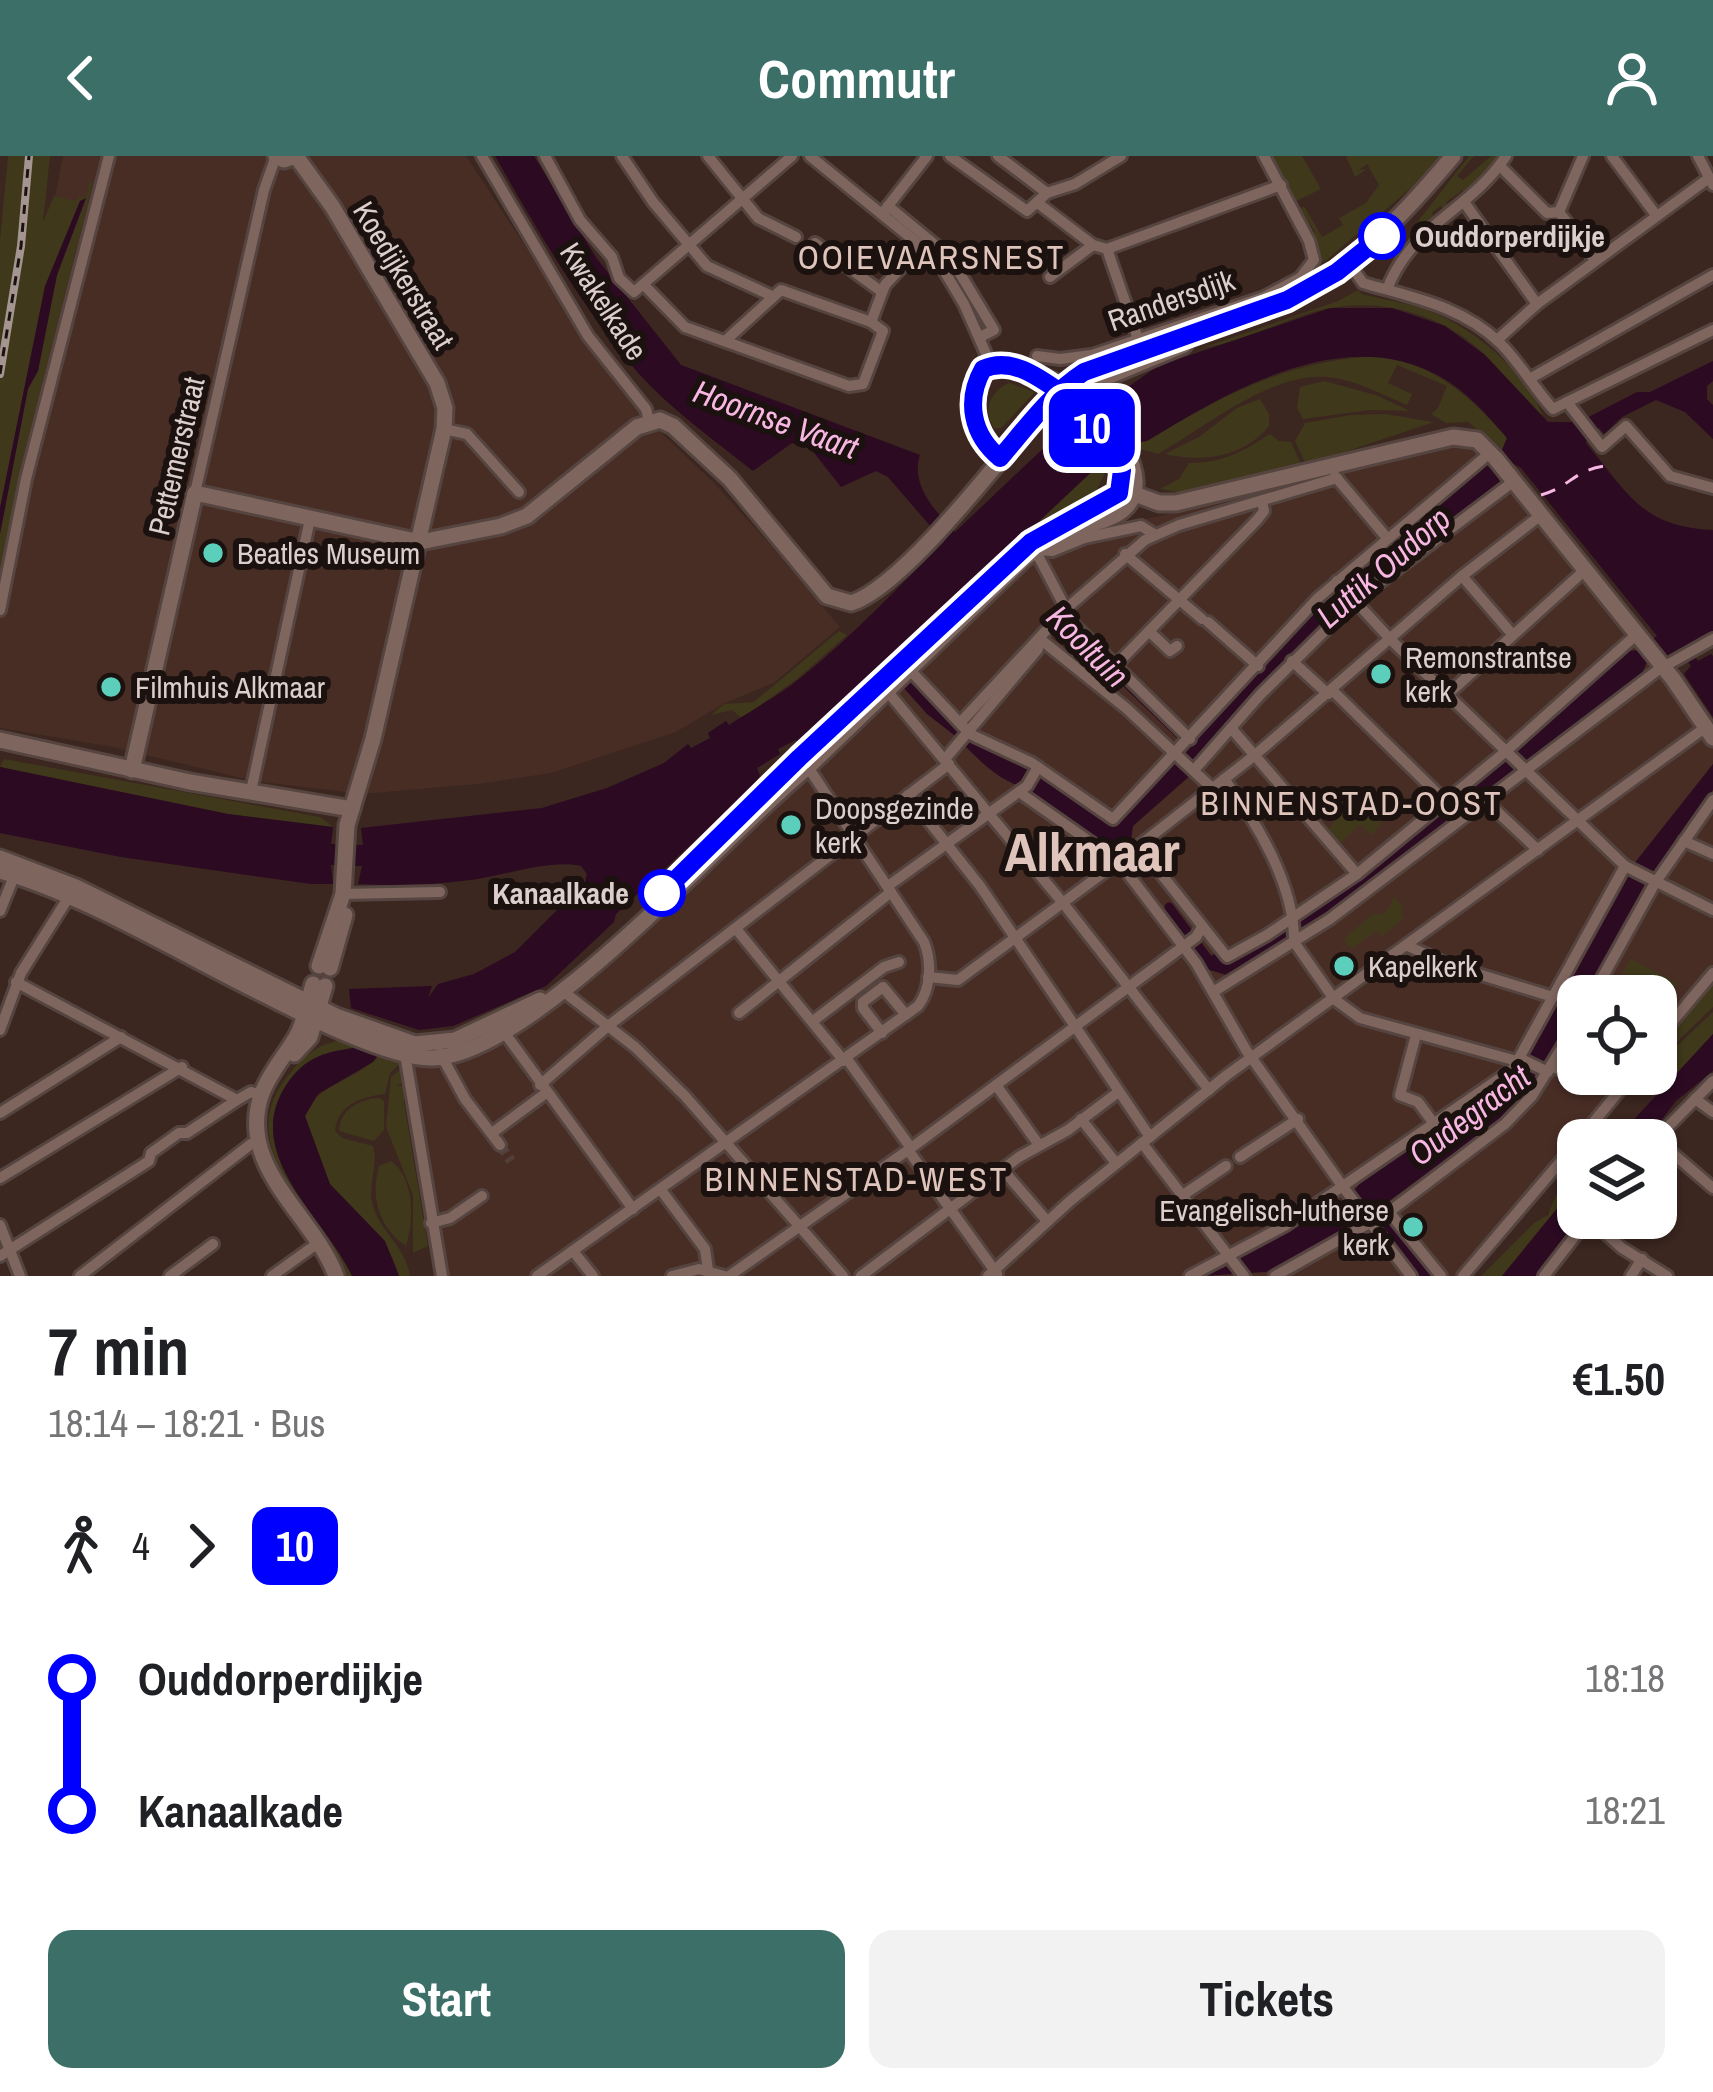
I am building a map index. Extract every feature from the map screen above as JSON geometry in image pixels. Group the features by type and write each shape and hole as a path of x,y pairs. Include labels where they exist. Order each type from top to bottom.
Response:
{"main road":[{"path":"276,156 284,160 296,156"},
{"name":"Koedijkerstraat","path":"296,156 332,206 437,383 445,408 444,430"},
{"name":"Randersdijk","path":"1074,379 1098,365 1287,300 1319,283 1394,224 1453,156"},
{"name":"Randersdijk","path":"1090,411 1102,379 1167,353 1197,333"},
{"path":"372,1035 460,1054 557,991 1033,546 1116,514 1136,467 1116,450 1074,392 1007,364 991,365 977,380 974,422 979,438 1000,458 1048,402"},
{"path":"195,493 420,542 501,526 537,511 649,421"},
{"name":"Kwakelkade","path":"649,421 668,423 708,458 823,592 849,603 868,596 935,535 1000,458"},
{"path":"324,967 347,909 343,890 346,826 373,740 444,430"},
{"path":"1128,491 1159,503 1176,503 1334,473 1453,437 1498,461 1710,733"},
{"name":"Pettemerstraat","path":"132,770 195,493"},
{"path":"501,1027 564,992 808,767 898,674"},
{"path":"0,740 132,770 352,809"},
{"path":"0,750 58,761 76,759"},
{"path":"7,869 405,1054 440,1051"},
{"path":"319,985 312,1011 261,1096 256,1119 259,1143 283,1194 336,1276"}],"street":[{"path":"0,610 26,479 109,156"},
{"name":"Pettemerstraat","path":"195,493 276,156"},
{"name":"Kwakelkade","path":"482,156 589,336 646,409 649,421"},
{"path":"545,156 580,220 612,257 628,290 642,289 791,156"},
{"path":"622,156 707,266 772,296"},
{"path":"708,156 758,218 796,237"},
{"path":"810,156 956,265 994,330 980,337"},
{"path":"885,210 927,156"},
{"path":"950,156 1027,211 1121,156"},
{"path":"998,156 1093,245 1106,249 1280,184 1264,156"},
{"path":"1558,212 1583,156"},
{"path":"1612,156 1656,215"},
{"path":"1387,289 1412,244 1464,202 1503,161 1547,213 1558,212"},
{"path":"1496,340 1706,172"},
{"name":"Randersdijk","path":"1037,356 1092,356 1264,297 1300,278 1313,265 1310,241 1280,184"},
{"path":"1464,202 1537,304"},
{"path":"885,210 947,272 991,365"},
{"path":"1558,212 1595,260"},
{"path":"814,243 882,292"},
{"path":"871,322 882,292 922,245"},
{"path":"1050,277 1093,245"},
{"path":"1106,249 1138,339"},
{"path":"1348,263 1363,283 1414,295 1452,311 1496,340 1531,378 1550,408 1713,330"},
{"path":"1531,378 1713,275"},
{"path":"642,289 685,327 725,341 860,387 883,331 871,322 781,290 725,341"},
{"path":"1567,402 1602,447 1626,426 1670,476 1713,488"},
{"path":"444,430 467,434 519,491"},
{"path":"1186,753 1231,728 1292,662 1387,538 1498,461"},
{"path":"1029,781 1113,819 1186,753 1258,666 1498,461"},
{"path":"492,1132 608,1026 737,930 947,761 1061,615 1125,554 1154,534 1334,473 1387,538"},
{"path":"1116,665 1257,520 1264,511 1262,501"},
{"path":"928,977 958,980 1063,903 1255,755 1462,576 1541,515"},
{"path":"250,791 310,519"},
{"path":"1033,546 1052,550 1142,526 1154,534"},
{"path":"1033,546 1061,615 1116,665 1212,788"},
{"path":"1125,554 1258,666"},
{"path":"1447,695 1585,570"},
{"path":"1462,576 1512,634"},
{"path":"1346,591 1628,868 1713,910"},
{"path":"1150,632 1170,651 1177,646"},
{"path":"898,674 959,723 966,738 1128,854 1227,957 1357,874 1445,801 1514,761 1658,663 1689,654 1713,639"},
{"path":"1042,640 1186,753"},
{"path":"959,723 1042,640"},
{"path":"1213,992 1294,942 1487,802 1514,761 1639,640"},
{"path":"1292,662 1344,702 1445,801"},
{"path":"898,674 947,761 1209,1090"},
{"path":"1231,728 1357,874"},
{"path":"737,930 846,1060 994,1274 1047,1221 1249,1055 1334,999 1576,821 1710,733"},
{"path":"537,1276 882,1034 926,995 924,942 808,767"},
{"path":"1224,779 1244,806 1294,917 1294,942 1334,999 1360,1018 1557,1071"},
{"path":"739,1012 946,842 1029,781"},
{"path":"908,795 1016,938 1183,1195 1244,1276"},
{"path":"1603,975 1653,882 1713,800"},
{"path":"1487,802 1538,850"},
{"path":"1684,841 1713,854"},
{"path":"1128,854 1249,1055 1411,1276"},
{"path":"1190,1276 1231,1258 1345,1191 1521,1060 1628,868"},
{"path":"0,910 7,869"},
{"path":"343,890 440,892"},
{"path":"0,1030 16,982 67,900"},
{"path":"673,1276 708,1270 726,1276 910,1149 1202,929"},
{"path":"1265,936 1278,953"},
{"path":"1408,946 1449,965 1553,997"},
{"path":"814,1021 884,967 899,962"},
{"path":"1677,1015 1713,973"},
{"path":"16,982 237,1100"},
{"path":"882,1034 862,1008 883,987 906,1016"},
{"path":"564,992 685,1096 843,1276"},
{"path":"501,1027 633,1209"},
{"path":"1416,1035 1400,1095 1418,1102 1435,1125"},
{"path":"0,1113 121,1037"},
{"path":"440,1051 465,1099 500,1145"},
{"path":"405,1054 442,1276"},
{"path":"1275,1276 1369,1218 1389,1212 1520,1111 1557,1054"},
{"path":"0,1178 182,1067"},
{"path":"1674,1119 1713,1081"},
{"path":"996,1085 1039,1145"},
{"path":"5,1253 132,1173 179,1133 187,1133 251,1093 261,1096"},
{"path":"861,1276 1003,1169 1117,1093"},
{"path":"1597,1119 1616,1095"},
{"path":"1695,1099 1713,1112"},
{"path":"1081,1119 1116,1163"},
{"path":"1240,1157 1298,1120"},
{"path":"80,1276 251,1144 259,1143"},
{"path":"1677,1158 1713,1188"},
{"path":"1183,1195 1226,1166"},
{"path":"1462,1276 1557,1166"},
{"path":"1003,1169 1047,1221"},
{"path":"661,1190 705,1249 708,1270"},
{"path":"431,1223 450,1219 482,1196"},
{"path":"1389,1212 1441,1276"},
{"path":"0,1225 5,1253 20,1276"},
{"path":"1544,1276 1573,1239"},
{"path":"1616,1239 1667,1276"},
{"path":"272,1276 318,1243"},
{"path":"170,1276 213,1244"},
{"path":"573,1251 593,1276"},
{"path":"1631,1276 1642,1259"}],"shaded area":[{"path":"8,156 50,156 43,222 54,196 77,201 79,196 86,197 89,182 93,183 25,450 0,573 0,534 28,389 38,371 57,275 85,202 80,201 45,286 0,508 0,240"},
{"path":"63,156 466,156 604,366 840,627 775,682 723,704 676,732 551,773 478,784 362,794 254,781 113,747 0,728 0,475"},
{"path":"1267,156 1302,156 1321,189 1294,202"},
{"path":"1346,156 1440,156 1418,182 1323,263 1310,237 1315,232 1296,211 1304,206 1322,237 1343,225 1339,218 1366,203 1379,185 1367,164 1355,177"},
{"path":"1469,156 1474,156 1457,176 1463,180 1491,156 1501,156 1467,194 1463,190 1446,202 1449,208 1445,211 1441,206 1432,212 1434,219 1418,228 1407,244 1412,229"},
{"path":"1358,290 1428,310 1469,332 1516,372 1544,420 1471,342 1431,319 1385,307 1316,311 1202,348"},
{"path":"1379,356 1418,366 1451,385 1507,438 1502,450 1468,422 1446,423 1431,414 1447,386 1397,365 1388,383 1412,394 1407,405 1348,381 1306,378 1261,392 1158,454 1133,443 1147,441 1257,383 1315,364"},
{"path":"1324,381 1376,395 1410,411 1370,410 1303,419 1297,408 1300,387"},
{"path":"1009,383 1035,392 1001,428 994,428 990,402"},
{"path":"1260,399 1269,414 1269,426 1248,445 1208,457 1165,454 1199,437 1237,408"},
{"path":"1385,414 1434,422 1306,465 1295,441 1305,423"},
{"path":"1270,434 1291,442 1303,468 1181,493 1160,489 1179,479 1189,463 1232,455"},
{"path":"1452,443 1479,449 1661,667 1713,748 1713,990 1677,1033 1677,975 1557,975 1557,1095 1624,1095 1603,1119 1557,1119 1557,1172 1467,1276 445,1276 409,1059 436,1065 453,1087 455,1061 517,1035 576,992 883,707 1032,559 1097,529 1245,498"},
{"path":"1102,462 1105,473 1096,491 1038,522"},
{"path":"839,631 847,635 742,718 732,710 711,715 724,704 754,702"},
{"path":"4,759 320,817 333,827 228,814 0,767"},
{"path":"1353,789 1372,808 1380,802 1383,805 1374,816 1382,824 1371,835 1360,825 1337,846 1324,832 1334,823 1313,798 1317,794 1333,812 1341,811 1340,794"},
{"path":"1394,896 1405,909 1401,913 1405,918 1382,936 1377,931 1351,949 1343,939 1374,913 1388,909"},
{"path":"1631,959 1662,975 1621,975"},
{"path":"1713,976 1713,1007 1677,1042 1677,1023"},
{"path":"1713,1012 1713,1034 1677,1073 1677,1046"},
{"path":"343,1040 362,1047 309,1061 285,1087 274,1113 274,1138 293,1186 352,1276 347,1276 285,1178 268,1126 273,1099 296,1066 321,1046"},
{"path":"374,1051 401,1063 390,1073 385,1094 352,1104 341,1114 335,1131 342,1138 373,1146 373,1206 410,1276 399,1276 381,1240 331,1187 316,1157 305,1116 318,1096 377,1057"},
{"path":"402,1068 405,1082 396,1086 405,1085 428,1246 413,1253 413,1195 386,1127 391,1077"},
{"path":"380,1098 384,1130 374,1141 339,1131 352,1107"},
{"path":"391,1161 405,1178 410,1200 406,1246 383,1221 376,1200 379,1166"},
{"path":"1555,1197 1557,1209 1502,1276 1481,1276 1548,1215"}],"water":[{"path":"495,156 534,156 597,259 681,365 920,455 921,487 955,532 1050,442 1158,366 1330,308 1392,308 1445,326 1485,355 1548,422 1579,422 1713,361 1707,399 1713,405 1713,439 1685,412 1656,400 1622,417 1604,434 1599,428 1589,434 1586,443 1626,492 1652,514 1713,530 1713,631 1689,647 1698,661 1713,656 1713,717 1684,674 1691,666 1681,652 1671,657 1658,653 1647,662 1640,678 1526,764 1519,762 1514,773 1308,928 1302,918 1364,875 1507,760 1620,652 1637,650 1657,636 1521,468 1512,463 1497,475 1500,482 1367,588 1351,592 1347,577 1466,477 1504,458 1507,438 1468,396 1439,376 1402,362 1364,357 1288,370 1214,402 1147,441 1133,443 1127,438 1100,458 1102,462 892,660 963,733 959,739 927,714 885,667 799,743 796,740 778,749 780,754 757,768 756,784 546,986 453,1026 419,1030 351,1008 349,989 432,986 428,998 438,984 474,974 515,952 585,882 587,874 581,866 556,865 456,882 386,885 358,884 362,866 331,865 333,884 311,884 121,857 0,833 0,767 228,814 333,827 331,844 363,845 361,828 542,808 607,788 664,763 688,744 691,748 710,738 708,733 726,721 729,725 791,686 944,542 888,477 876,471 841,487 811,449 792,443 753,471 680,413 639,374 598,323"},
{"path":"86,198 57,275 38,371 28,389 0,534 0,508 45,286 80,201"},
{"name":"Kooltuin","path":"1333,590 1347,596 1343,605 1197,762 1185,757 1186,747 1061,626 1064,622 1183,740"},
{"path":"970,741 1029,767 1029,776 1036,780 1043,776 1108,822 1116,822 1175,760 1192,774 1133,826 1130,850 1116,854 1029,794 1031,789 988,768 966,747"},
{"path":"1713,764 1713,790 1651,876 1633,865"},
{"path":"1629,875 1647,885 1599,975 1574,975"},
{"path":"1267,938 1277,952 1233,977 1203,968 1203,962 1214,954 1231,962"},
{"path":"1557,1006 1557,1049 1549,1063 1541,1065 1530,1055"},
{"path":"1713,1034 1713,1071 1662,1119 1634,1119 1657,1095 1677,1095 1677,1073"},
{"path":"362,1047 373,1050 377,1057 373,1062 318,1094 305,1116 330,1184 385,1241 399,1276 352,1276 293,1186 274,1138 274,1113 285,1087 301,1068 328,1053"},
{"name":"Oudegracht","path":"1523,1065 1542,1076 1503,1117 1381,1207 1437,1276 1417,1276 1374,1214 1352,1193 1499,1085 1503,1088"},
{"path":"1345,1199 1359,1216 1352,1225 1266,1272 1202,1276 1228,1266 1251,1247"},
{"path":"1557,1209 1557,1239 1564,1239 1535,1276 1502,1276"}],"waterway":[{"path":"1169,907 1216,963"},
{"path":"1261,951 1312,918"}],"ferry route":[{"path":"1541,495 1605,466"}],"tunnel":[{"path":"500,1145 511,1161"}],"railway":[{"path":"0,374 21,246 29,156"}],"bus line":[{"name":"10","path":"662,893 1031,542 1119,493 1122,470 1063,394 1054,388 1035,376 1013,366 1001,363 983,369 976,386 975,427 983,444 1000,458 1048,402 1061,389 1084,372 1287,300 1337,272 1382,236"}],"place":[{"name":"Ouddorperdijkje","path":"1382,236"},
{"name":"Beatles Museum","path":"213,553"},
{"name":"Remonstrantse kerk","path":"1381,674"},
{"name":"Filmhuis Alkmaar","path":"111,687"},
{"name":"Doopsgezinde kerk","path":"791,825"},
{"name":"Kanaalkade","path":"662,893"},
{"name":"Kapelkerk","path":"1344,966"},
{"name":"Evangelisch-lutherse kerk","path":"1413,1227"}],"district":[{"name":"OOIEVAARSNEST","path":"932,257"},
{"name":"BINNENSTAD-OOST","path":"1352,803"},
{"name":"Alkmaar","path":"1092,851"},
{"name":"BINNENSTAD-WEST","path":"857,1179"}],"water label":[{"name":"Hoornse Vaart","path":"776,419"},
{"name":"Luttik Oudorp","path":"1383,567"}]}
